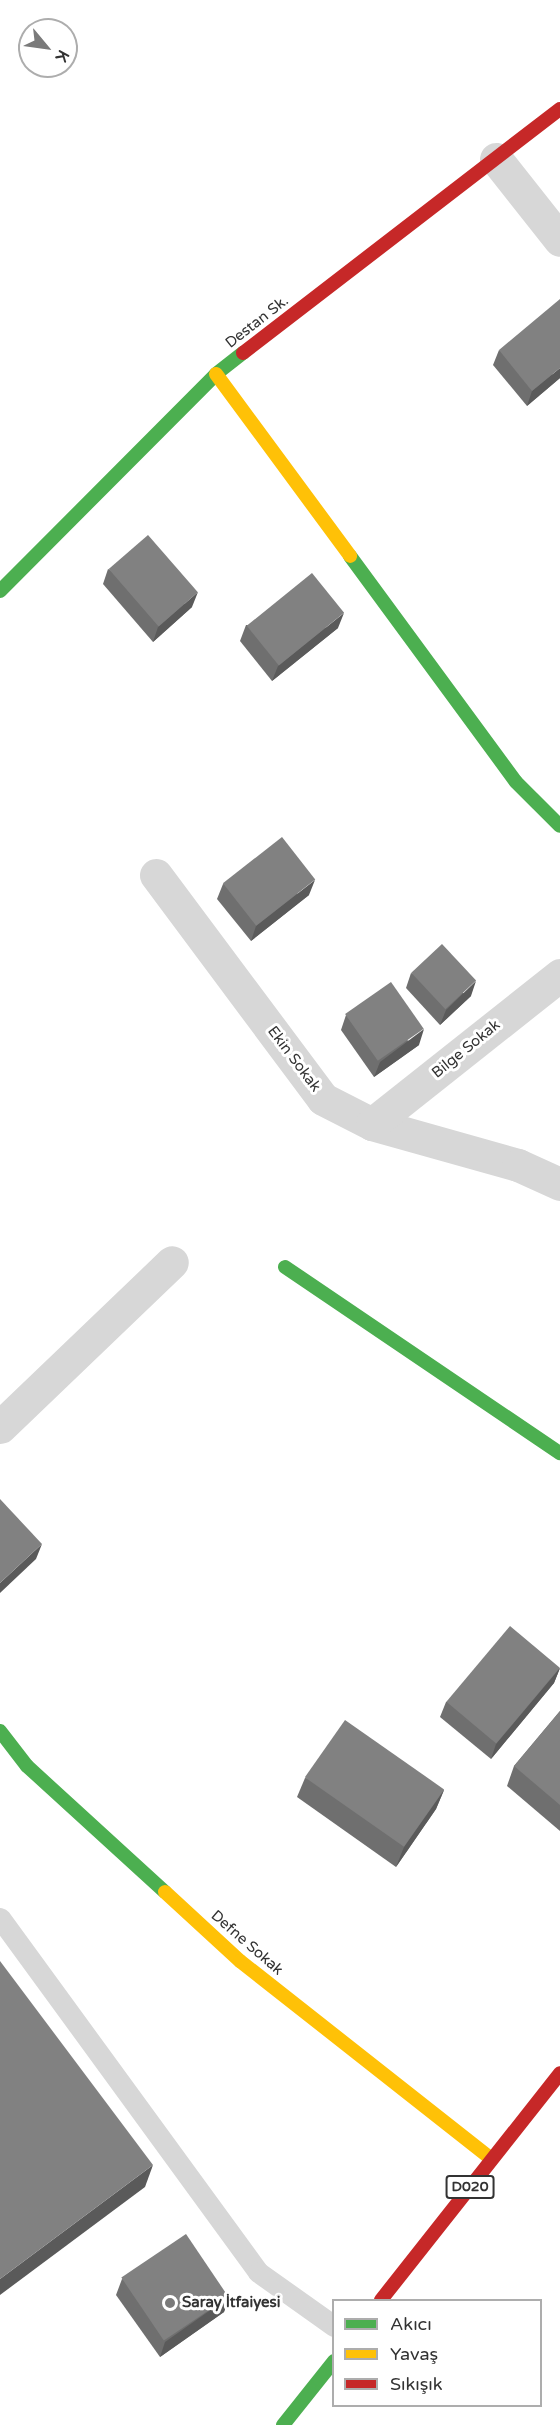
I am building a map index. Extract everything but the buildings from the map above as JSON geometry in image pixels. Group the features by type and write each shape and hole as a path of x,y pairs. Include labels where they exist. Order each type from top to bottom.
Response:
{"main road":[{"name":"Destan Sk.","path":"0,591 216,374 560,109"},
{"path":"216,374 516,782 560,826"},
{"path":"285,1267 560,1454"},
{"name":"Defne Sokak","path":"0,1731 27,1766 240,1960 492,2159"},
{"name":"D020","path":"383,2299 560,2073"},
{"path":"283,2425 332,2362"}],"street":[{"path":"496,159 560,240"},
{"name":"Ekin Sokak","path":"156,875 323,1099 372,1124 518,1165 560,1185"},
{"name":"Bilge Sokak","path":"372,1124 560,975"},
{"path":"0,1427 172,1262"}],"lane":[{"path":"0,1918 258,2272 332,2325"}],"traffic: fast":[{"path":"0,591 216,374 243,353"},
{"path":"350,556 516,782 560,826"},
{"path":"285,1267 560,1453"},
{"path":"0,1731 27,1766 165,1892"},
{"path":"283,2425 332,2364"}],"traffic: slow":[{"path":"216,374 350,556"},
{"path":"165,1892 240,1961 492,2159"}],"traffic: jam":[{"path":"243,353 560,109"},
{"path":"382,2299 560,2073"}],"place":[{"name":"Saray İtfaiyesi","path":"170,2303"}]}
